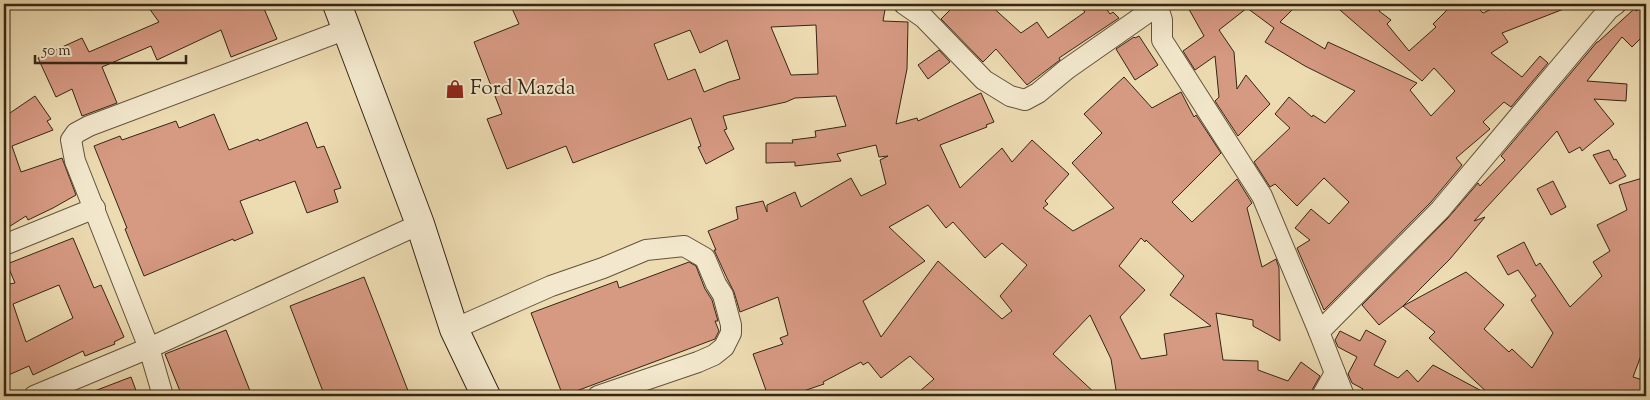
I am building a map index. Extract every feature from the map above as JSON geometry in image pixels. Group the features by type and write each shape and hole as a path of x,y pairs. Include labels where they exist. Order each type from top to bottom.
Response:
{"street":[{"path":"337,4 420,224 454,329 486,396"},
{"path":"904,4 924,18 984,80 1010,96 1025,100 1038,94 1067,69 1157,5 1162,20 1162,40 1262,196 1344,396"},
{"path":"1319,332 1440,210 1550,77 1609,9 1616,4"},
{"path":"163,396 149,348 75,161 71,140 76,132 89,126 347,29"},
{"path":"4,245 95,208"},
{"path":"34,396 149,348 420,224"},
{"path":"454,329 551,286 603,268 646,250 684,246 704,258 723,295 731,325 731,333 724,347 714,355 698,362 598,396"},
{"path":"1322,396 1334,373"}],"building":[{"path":"146,4 262,4 277,39 231,57 221,30 157,60 151,46 102,67 117,103 82,116 72,89 56,97 38,58 82,38 89,52 159,22"},
{"path":"510,4 886,4 883,21 908,22 907,69 896,124 917,118 918,121 981,93 994,122 986,125 987,127 940,145 960,188 1002,148 1012,162 1032,140 1069,174 1045,201 1048,204 1043,208 1073,231 1114,208 1072,163 1102,133 1084,114 1124,77 1152,108 1181,92 1194,117 1196,115 1221,153 1172,202 1192,222 1237,179 1252,203 1247,208 1262,267 1276,259 1279,268 1280,341 1253,326 1253,320 1216,313 1223,360 1258,361 1258,370 1288,381 1301,362 1320,376 1310,396 1117,396 1111,359 1090,315 1053,354 1098,396 914,396 934,379 910,356 881,378 868,362 863,365 861,362 823,382 824,384 789,396 768,396 753,354 783,344 780,338 788,335 778,297 740,312 734,292 714,250 716,250 708,231 738,219 736,207 763,201 767,212 767,205 795,192 801,207 851,178 861,196 886,184 880,160 888,156 879,157 876,145 837,154 841,161 795,166 795,162 766,163 766,143 793,143 792,140 816,137 815,131 846,126 836,96 795,98 786,102 723,116 727,129 724,130 734,149 706,164 698,147 701,146 691,118 573,163 566,146 507,169 487,119 502,114 474,42 519,24","holes":["816,25 818,74 791,75 771,27","690,30 700,53 727,40 740,79 704,92 695,69 668,80 654,44","928,205 946,228 953,222 985,258 1002,243 1027,265 1000,296 1012,311 1002,319 938,261 881,337 863,301 925,261 889,227","1141,238 1145,242 1146,240 1184,276 1170,295 1211,326 1164,334 1167,355 1141,359 1120,317 1145,290 1119,266"]},
{"path":"956,4 989,4 1021,33 1037,22 1048,38 1085,12 1078,4 1103,4 1110,14 1113,12 1119,18 1059,58 1060,60 1027,85 996,49 983,62 941,19"},
{"path":"1186,4 1298,4 1280,22 1325,49 1328,42 1417,83 1410,90 1431,116 1455,91 1434,68 1422,81 1333,4 1383,4 1379,11 1391,20 1387,24 1409,51 1436,27 1433,24 1453,4 1474,4 1483,13 1502,4 1508,4 1511,10 1527,4 1574,5 1502,33 1508,42 1491,53 1522,77 1540,56 1548,63 1511,107 1504,102 1483,122 1490,129 1456,158 1462,165 1431,202 1324,310 1297,248 1310,240 1295,228 1311,209 1329,224 1349,202 1324,178 1297,206 1275,184 1270,187 1254,162 1290,128 1275,114 1289,97 1312,117 1313,115 1325,123 1355,91 1305,66 1265,42 1274,28 1247,8 1219,30 1234,52 1237,89 1246,75 1270,104 1238,136 1215,101 1219,97 1215,56 1195,70 1183,51 1204,36"},
{"path":"1646,5 1646,33 1632,47 1622,37 1587,81 1627,84 1626,101 1594,99 1614,124 1582,151 1580,147 1569,153 1557,131 1474,221 1485,217 1450,259 1403,306 1379,325 1362,305 1448,218 1478,183 1480,186 1505,160 1501,156 1597,42 1634,9 1636,11"},
{"path":"1139,36 1158,65 1135,80 1116,49 1134,37"},
{"path":"939,50 950,62 928,79 918,65"},
{"path":"35,96 51,119 47,121 53,130 12,146 21,172 62,158 76,195 28,220 26,216 4,230 4,117"},
{"path":"214,114 229,150 258,139 259,141 307,122 317,148 324,146 341,188 334,190 338,202 307,213 295,181 240,201 253,233 234,241 233,239 144,276 94,146 120,136 122,140 176,121 179,128"},
{"path":"1609,150 1626,176 1610,184 1593,155"},
{"path":"1646,177 1646,342 1633,377 1646,381 1646,396 1491,396 1429,338 1435,332 1403,306 1466,272 1504,305 1484,329 1509,352 1512,349 1532,368 1553,333 1531,300 1536,296 1518,270 1508,275 1497,256 1524,242 1536,266 1540,263 1570,307 1602,276 1593,262 1610,251 1597,225 1627,210 1619,185"},
{"path":"1553,181 1566,207 1551,215 1537,189"},
{"path":"73,238 94,288 101,285 124,337 114,342 115,344 85,356 83,351 33,375 29,366 4,377 4,285 15,283 7,264","holes":["59,285 73,318 26,342 13,304"]},
{"path":"689,262 696,266 705,289 712,300 718,321 715,321 719,331 715,339 563,396 531,313 617,281 619,288"},
{"path":"364,277 410,396 325,396 322,389 290,306"},
{"path":"226,330 252,396 182,396 165,354"},
{"path":"1366,330 1386,341 1374,365 1398,378 1407,370 1418,382 1433,365 1491,396 1356,396 1363,389 1352,383 1348,374 1357,357 1338,347 1335,340 1340,331 1360,341"},
{"path":"131,377 138,396 84,396 84,395"}],"place":[{"name":"Ford Mazda","path":"455,89"}]}
